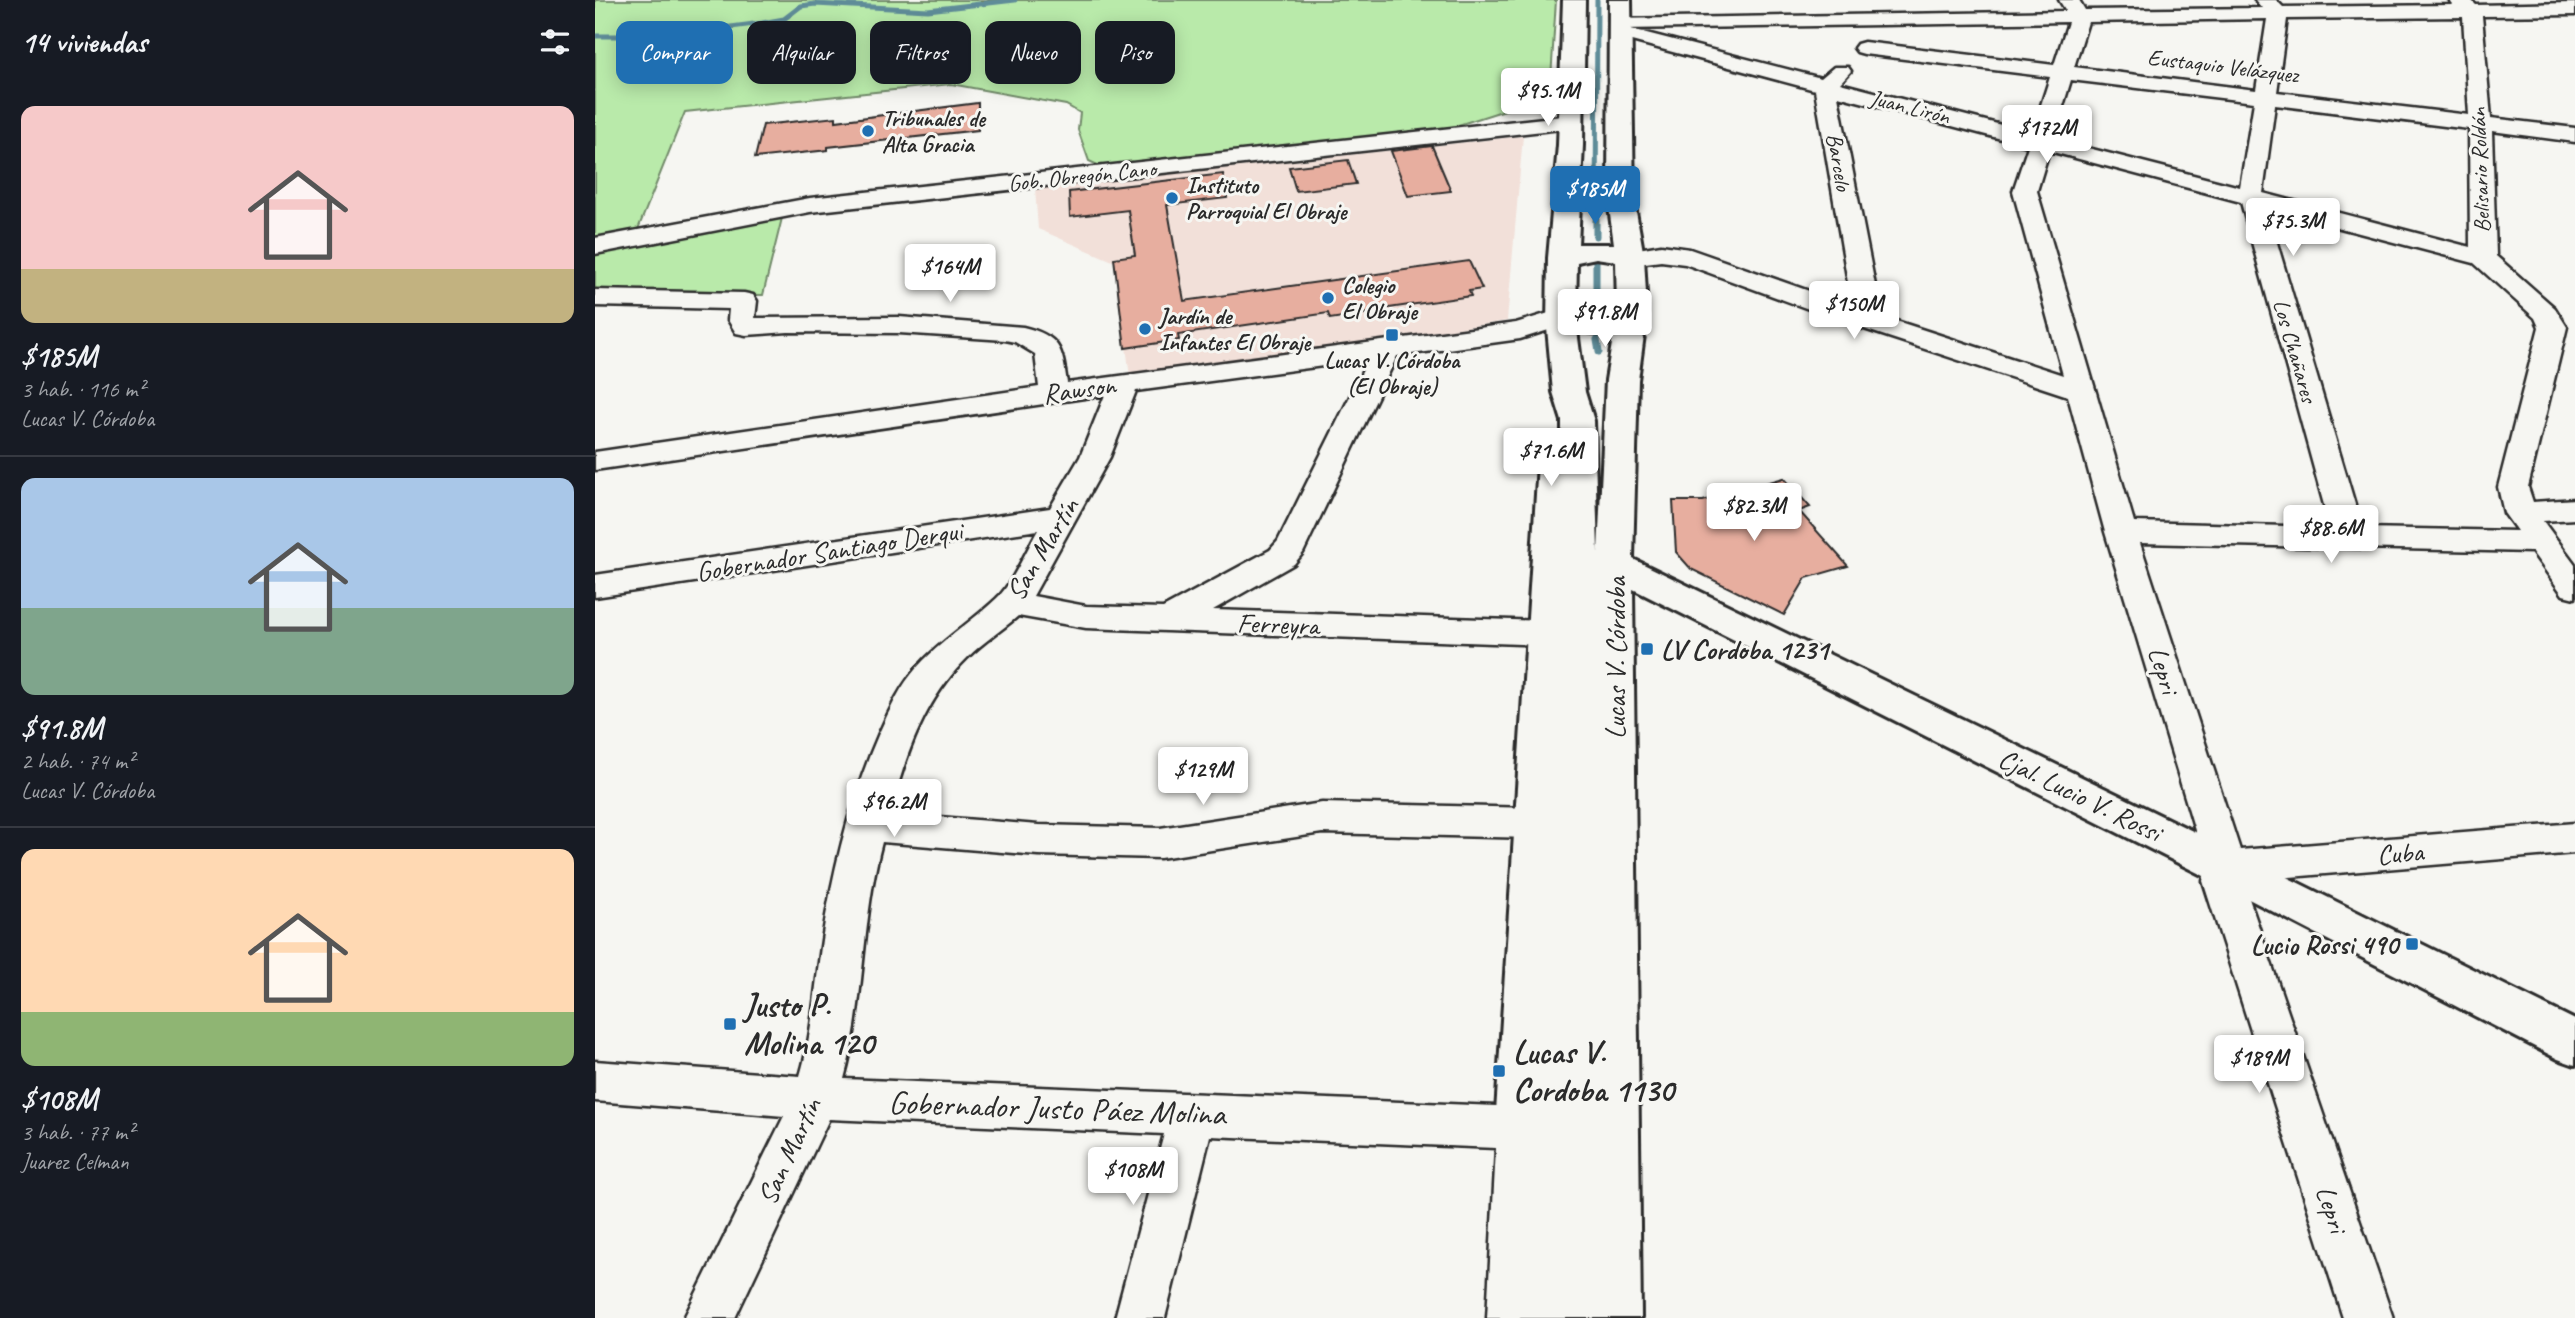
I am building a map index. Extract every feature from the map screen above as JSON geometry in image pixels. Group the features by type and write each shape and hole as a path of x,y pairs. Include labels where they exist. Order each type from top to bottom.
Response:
{"main road":[{"name":"Lucas V. Córdoba","path":"1574,0 1570,166 1562,258 1562,317 1570,402 1578,421 1597,565 1613,1318"},
{"name":"Lucas V. Córdoba","path":"1560,1318 1597,565 1632,312 1630,257 1621,200 1620,18"},
{"path":"1562,258 1578,252 1599,250 1630,257"},
{"path":"1562,317 1589,325 1621,321 1632,312"},
{"path":"1520,1128 1556,421 1570,402"},
{"name":"Cjal. Lucio V. Rossi","path":"1597,565 2226,867 2575,1044"}],"street":[{"path":"1620,18 1850,10 2465,5 2575,9"},
{"name":"Belisario Roldán","path":"2465,5 2480,124 2483,258 2564,327 2513,487 2520,513 2575,587"},
{"name":"Los Chañares","path":"2272,7 2251,196 2349,539"},
{"name":"Lepri","path":"2075,8 2062,73 2025,191 2122,532 2226,867 2223,881 2368,1318"},
{"path":"1825,86 1864,48 1850,10"},
{"name":"Juan Lirón","path":"1620,18 1825,86 2483,258"},
{"name":"Eustaquio Velázquez","path":"1864,48 2575,135"},
{"name":"Barcelo","path":"1825,86 1868,321"},
{"name":"Gob. Obregón Cano","path":"595,246 810,205 1571,122"},
{"path":"1630,257 1661,253 1690,257 1868,321 2080,390"},
{"path":"595,298 744,301 741,320 746,327 788,324 899,325 1023,335 1048,349 1054,393"},
{"name":"Rawson","path":"597,465 1054,393 1520,331 1562,317"},
{"path":"1167,621 1282,557 1292,546 1387,348"},
{"name":"San Martín","path":"709,1318 816,1098 828,1057 843,938 858,857 885,761 914,698 957,647 1011,604 1064,516 1095,457 1124,384"},
{"path":"2520,513 2575,509"},
{"name":"Gobernador Santiago Derqui","path":"595,587 1064,516"},
{"path":"2122,532 2541,542"},
{"path":"595,587 595,604"},
{"name":"Ferreyra","path":"1011,604 1086,617 1545,633"},
{"path":"867,826 1038,840 1160,843 1322,818 1536,823"},
{"name":"Cuba","path":"2226,867 2575,838"},
{"name":"Gobernador Justo Páez Molina","path":"595,1081 816,1098 1520,1128"},
{"path":"1140,1318 1192,1113"},
{"path":"1512,1318 1520,1128"}],"shaded area":[{"path":"1523,136 1507,321 1130,377 1115,262 1038,229 1035,189"}],"green space":[{"path":"595,0 1556,0 1551,79 1508,109 1449,128 1102,167 1089,161 1078,130 1080,113 1066,105 951,84 685,112 636,234 595,242"},
{"path":"783,214 763,295 595,293 595,250"}],"building":[{"name":"Tribunales de Alta Gracia","path":"978,103 978,130 755,158 763,125 836,117 836,121"},
{"path":"1432,146 1451,191 1408,196 1391,151"},
{"path":"1348,160 1356,184 1296,191 1289,167"},
{"path":"1223,174 1227,198 1167,205 1184,301 1469,261 1482,289 1469,291 1471,296 1382,309 1383,311 1330,319 1328,313 1178,335 1179,340 1125,348 1114,258 1135,255 1128,210 1070,217 1069,192"},
{"path":"1784,478 1810,507 1799,511 1848,566 1806,578 1784,615 1691,569 1676,552 1673,501 1703,501"}],"waterway":[{"path":"595,36 661,36 762,23 784,19 801,6 815,4 928,10 1015,0"},
{"path":"1596,222 1597,0"},
{"path":"1596,222 1596,236"},
{"path":"1596,259 1596,313"},
{"path":"1597,340 1599,352"}],"place":[{"name":"Tribunales de Alta Gracia","path":"868,131"},
{"name":"Instituto Parroquial El Obraje","path":"1172,198"},
{"name":"Colegio El Obraje","path":"1328,298"},
{"name":"Jardín de Infantes El Obraje","path":"1145,329"},
{"name":"Lucas V. Córdoba (El Obraje)","path":"1392,335"},
{"name":"LV Cordoba 1231","path":"1647,649"},
{"name":"Lucio Rossi 490","path":"2412,944"},
{"name":"Justo P. Molina 120","path":"730,1024"},
{"name":"Lucas V. Cordoba 1130","path":"1499,1071"}]}
